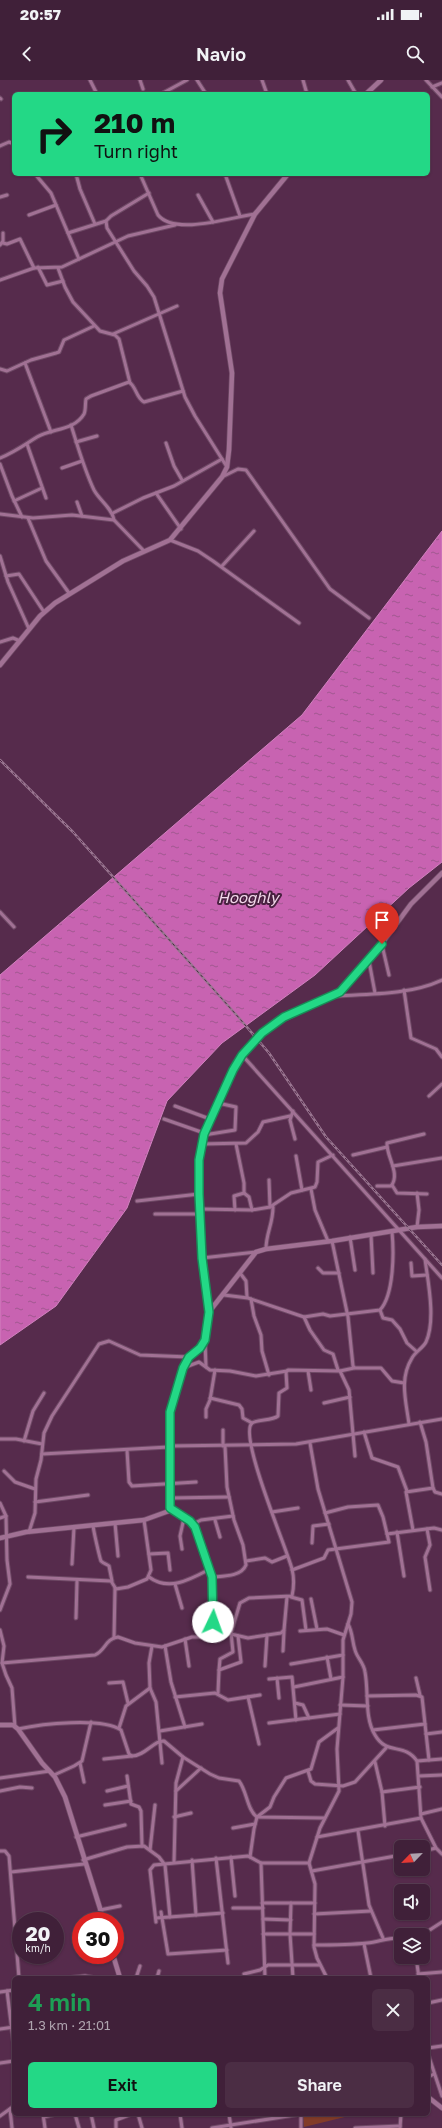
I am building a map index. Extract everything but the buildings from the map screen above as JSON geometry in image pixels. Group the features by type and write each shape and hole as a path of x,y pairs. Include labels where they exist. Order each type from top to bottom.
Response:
{"street":[{"path":"90,80 96,92"},
{"path":"140,80 143,89"},
{"path":"165,92 188,80"},
{"path":"197,80 205,92"},
{"path":"262,80 266,92"},
{"path":"303,80 306,92"},
{"path":"348,80 355,92"},
{"path":"368,92 381,80"},
{"path":"426,80 442,97"},
{"path":"432,87 442,83"},
{"path":"0,146 9,142 12,143"},
{"path":"38,176 52,193 79,259"},
{"path":"77,176 80,189 95,224"},
{"path":"141,176 160,217 175,224"},
{"path":"227,176 240,216"},
{"path":"0,665 44,612 69,594 117,564 144,551 162,545 170,540 222,477 227,467 232,372 220,293 222,279 255,214 286,176"},
{"path":"68,233 106,221 111,216 149,193"},
{"path":"0,197 7,195"},
{"path":"198,195 213,222"},
{"path":"29,215 56,205"},
{"path":"0,280 36,267 58,268 115,241 175,224 213,222 255,214"},
{"path":"106,221 107,228 134,271 151,292 160,314 183,391 195,416 227,467"},
{"path":"3,233 1,244 6,244 20,239 47,285 63,280"},
{"path":"58,268 70,298 85,313 94,326 103,332 117,336 121,342 130,383 140,400 144,402 183,391"},
{"path":"113,334 177,306"},
{"path":"0,369 7,371 25,363 58,352 64,340 94,326"},
{"path":"25,363 51,432"},
{"path":"0,458 27,444 38,436 71,425 84,414 88,397 130,383"},
{"path":"71,425 82,461 98,496 113,513 114,520 144,551"},
{"path":"76,442 98,436"},
{"path":"166,443 174,466 182,480"},
{"path":"27,444 46,498"},
{"path":"113,513 222,459"},
{"path":"62,468 82,461"},
{"path":"0,464 14,501 22,517"},
{"path":"222,477 238,469 246,470 330,589 369,618"},
{"path":"14,501 42,488"},
{"path":"156,493 181,528"},
{"path":"77,502 82,516"},
{"path":"0,514 28,518 62,515 114,520"},
{"path":"28,518 46,561 69,594"},
{"path":"222,566 254,531"},
{"path":"170,540 198,552 222,566 299,623"},
{"path":"0,556 1,565 29,629"},
{"path":"6,576 19,574 44,612"},
{"path":"0,642 13,638 20,641"},
{"path":"206,1367 205,1340 209,1312 202,1258 199,1160 204,1134 233,1070 242,1055 262,1033 276,1023 333,996 348,984 369,961 411,904 442,873"},
{"path":"0,912 14,927"},
{"path":"382,944 389,975"},
{"path":"369,961 374,993"},
{"path":"333,996 404,990 426,986 442,980"},
{"path":"404,990 411,1038 436,1049 442,1057"},
{"path":"242,1055 294,1111 442,1278"},
{"path":"429,1096 442,1084"},
{"path":"164,1119 204,1134 235,1130 236,1107 218,1103"},
{"path":"175,1106 210,1119"},
{"path":"201,1144 236,1144 248,1142 252,1135 259,1130 263,1122 290,1116 294,1111"},
{"path":"290,1116 295,1139"},
{"path":"424,1134 388,1142 387,1147 393,1166 392,1185 397,1193 427,1194"},
{"path":"236,1144 244,1182 244,1193"},
{"path":"353,1155 387,1147"},
{"path":"155,1214 252,1210 271,1207 291,1193 311,1189 316,1186 318,1162 333,1155"},
{"path":"296,1156 302,1190"},
{"path":"393,1166 442,1158"},
{"path":"266,1249 267,1238 273,1220 269,1180"},
{"path":"377,1186 392,1185"},
{"path":"311,1189 315,1210 330,1241 339,1274 348,1313 354,1368"},
{"path":"244,1193 249,1197 252,1210"},
{"path":"235,1210 234,1196 244,1193"},
{"path":"137,1201 199,1194"},
{"path":"417,1194 419,1210 417,1227"},
{"path":"202,1258 256,1252 266,1249 400,1231 417,1227 442,1226"},
{"path":"392,1232 394,1266 387,1297 380,1310 383,1318 392,1320 400,1329 407,1343 416,1351"},
{"path":"371,1235 373,1273"},
{"path":"350,1237 355,1270"},
{"path":"209,1312 224,1295 256,1252"},
{"path":"409,1424 404,1383 408,1365 416,1351 426,1342 429,1326 429,1291 425,1259"},
{"path":"411,1263 412,1276 427,1275"},
{"path":"318,1268 323,1273 339,1274"},
{"path":"240,1273 246,1281 247,1297"},
{"path":"224,1295 247,1297 304,1317 323,1314 330,1316 380,1310"},
{"path":"251,1299 254,1316 261,1335 262,1351 269,1375"},
{"path":"304,1317 310,1330 321,1346 333,1354 339,1370 349,1387 355,1456"},
{"path":"0,1538 29,1532 93,1524 144,1520 165,1514 170,1508 171,1498 169,1447 170,1412 183,1368 189,1357 200,1348 205,1340"},
{"path":"29,1532 35,1513 36,1479 42,1454 42,1444 47,1426 97,1346 101,1342 114,1342 140,1355 189,1357"},
{"path":"183,1368 199,1362 206,1367 215,1370 256,1376 287,1371 381,1368 392,1381 404,1383"},
{"path":"206,1417 206,1409 210,1398 215,1370"},
{"path":"210,1398 239,1405 242,1409 243,1418 252,1423 278,1416 279,1393 287,1388 287,1371"},
{"path":"308,1371 311,1390"},
{"path":"24,1441 33,1411 44,1393"},
{"path":"324,1403 350,1397"},
{"path":"42,1454 169,1447 289,1445 442,1419"},
{"path":"420,1422 426,1442 433,1488 435,1492 442,1494"},
{"path":"252,1423 251,1445 260,1481 292,1570 293,1587 289,1597 284,1630 283,1651"},
{"path":"212,1577 228,1576 241,1572 244,1569 246,1561 233,1516 227,1487 223,1430"},
{"path":"364,1432 372,1458 398,1467 407,1491 405,1497 413,1530"},
{"path":"0,1439 42,1444"},
{"path":"310,1442 315,1475 352,1602 348,1624 344,1635 343,1677 337,1749 339,1785 337,1795 324,1818 309,1863 315,1884 314,1945 320,1965 326,1976"},
{"path":"127,1450 131,1485 170,1485 196,1482"},
{"path":"4,1471 15,1482 35,1489"},
{"path":"407,1491 433,1488"},
{"path":"35,1502 88,1495"},
{"path":"171,1498 229,1497"},
{"path":"0,1503 6,1516 7,1560 10,1584 0,1610"},
{"path":"292,1570 324,1558 328,1550 389,1542 378,1505 354,1506 325,1513"},
{"path":"170,1508 193,1524 210,1569 214,1606 212,1637"},
{"path":"272,1512 298,1508"},
{"path":"0,1518 6,1516"},
{"path":"193,1524 198,1521 215,1520 233,1516"},
{"path":"182,1549 180,1536 184,1518"},
{"path":"115,1588 128,1587 149,1577 151,1570 144,1520"},
{"path":"215,1520 220,1537"},
{"path":"115,1523 118,1556"},
{"path":"93,1524 94,1535 99,1546 100,1557 102,1562 109,1566 112,1582 115,1588 114,1638"},
{"path":"312,1543 313,1526 329,1524"},
{"path":"72,1564 74,1527"},
{"path":"427,1529 430,1545 425,1557 430,1590"},
{"path":"387,1534 413,1530 442,1530"},
{"path":"397,1532 404,1576"},
{"path":"149,1554 168,1553 170,1570"},
{"path":"246,1561 265,1558 272,1562 287,1556"},
{"path":"149,1577 160,1583 175,1584 190,1580 210,1569"},
{"path":"28,1578 56,1578 77,1581 112,1582"},
{"path":"76,1618 77,1581"},
{"path":"175,1584 182,1608"},
{"path":"218,1693 220,1659 233,1652 231,1634 240,1603 249,1598 289,1597 302,1600 306,1630"},
{"path":"311,1599 317,1629"},
{"path":"348,1624 353,1635 355,1651 364,1666 368,1706 373,1730 380,1742 386,1748 405,1751 417,1761 421,1818 436,1848 442,1854"},
{"path":"300,1630 327,1629 344,1635"},
{"path":"0,1630 4,1646 2,1663 12,1688 16,1728 52,1773 65,1797 76,1837 100,1910 120,1906"},
{"path":"2,1663 95,1655 102,1650 107,1641 114,1638 123,1638 135,1643 152,1646 165,1646 185,1639 222,1637 231,1634 248,1638 281,1633 284,1630"},
{"path":"265,1666 267,1635"},
{"path":"219,1670 241,1662 238,1636"},
{"path":"185,1639 189,1666"},
{"path":"152,1646 149,1663 150,1688 155,1697 160,1731 162,1763"},
{"path":"165,1646 176,1697 185,1727"},
{"path":"291,1664 343,1655"},
{"path":"327,1657 331,1679"},
{"path":"269,1680 291,1676 294,1686 296,1720"},
{"path":"294,1686 343,1677"},
{"path":"277,1678 279,1698"},
{"path":"416,1678 420,1695 423,1699 429,1760"},
{"path":"109,1683 123,1682 128,1703"},
{"path":"132,1756 129,1754 119,1728 128,1703 144,1694 150,1688"},
{"path":"176,1697 218,1693 226,1700 260,1695"},
{"path":"367,1696 420,1695"},
{"path":"248,1697 259,1744"},
{"path":"295,1704 303,1705 309,1718"},
{"path":"340,1705 368,1706"},
{"path":"269,1723 340,1714"},
{"path":"84,1782 80,1763 91,1722"},
{"path":"0,1725 16,1728 91,1722 119,1728"},
{"path":"160,1731 202,1724"},
{"path":"373,1730 425,1724"},
{"path":"250,1857 257,1817 270,1808 274,1797 286,1778 308,1771 314,1766 319,1742 338,1728"},
{"path":"426,1734 442,1732"},
{"path":"104,1759 142,1755 161,1741"},
{"path":"161,1741 168,1743 183,1757 219,1778 239,1782 244,1788 253,1814 257,1817 324,1818"},
{"path":"308,1771 311,1782 315,1784 347,1785 355,1782 375,1762 386,1748"},
{"path":"174,1862 174,1818 176,1791 178,1774 183,1757"},
{"path":"417,1761 442,1759"},
{"path":"375,1762 382,1792 385,1826"},
{"path":"0,1778 52,1773 80,1763"},
{"path":"176,1791 201,1768"},
{"path":"419,1776 442,1774"},
{"path":"127,1776 132,1806 139,1807 141,1811 142,1846"},
{"path":"106,1791 128,1786"},
{"path":"0,1791 20,1787 32,1788"},
{"path":"382,1792 420,1787"},
{"path":"105,1806 131,1801"},
{"path":"150,1850 155,1805"},
{"path":"421,1814 442,1809"},
{"path":"174,1818 191,1814"},
{"path":"317,1837 358,1831 421,1818"},
{"path":"232,1828 255,1824"},
{"path":"76,1837 125,1825"},
{"path":"358,1831 371,1911 383,1938"},
{"path":"11,1872 84,1862 127,1847 142,1846 150,1850 164,1863 170,1917"},
{"path":"430,1849 436,1848"},
{"path":"0,1852 5,1852 9,1856 19,1976"},
{"path":"312,1871 394,1856"},
{"path":"156,1922 150,1870 154,1865 231,1857 250,1857 261,1863 309,1863"},
{"path":"231,1857 235,1896"},
{"path":"216,1858 228,1963"},
{"path":"192,1860 196,1915"},
{"path":"261,1863 265,1976"},
{"path":"233,1908 291,1903 315,1903"},
{"path":"291,1903 290,1934 293,1976"},
{"path":"314,1914 371,1911"},
{"path":"161,1912 168,1954 227,1950"},
{"path":"156,1918 223,1913"},
{"path":"263,1919 291,1920"},
{"path":"430,1930 442,1922"},
{"path":"264,1934 314,1934"},
{"path":"314,1945 364,1944 383,1938 394,1938"},
{"path":"364,1944 371,1976"},
{"path":"116,1964 119,1976"},
{"path":"417,1964 419,1976 442,1972"},
{"path":"244,1974 272,1965 320,1965"},
{"path":"137,1976 140,1966"},
{"path":"158,1976 159,1971"},
{"path":"0,1992 12,1990"},
{"path":"7,1991 12,2021"},
{"path":"430,2003 442,2000"},
{"path":"0,2029 12,2027"},
{"path":"430,2048 442,2046"},
{"path":"0,2063 12,2061"},
{"path":"430,2061 442,2096"},
{"path":"430,2076 434,2074"},
{"path":"430,2099 442,2108"},
{"path":"0,2116 10,2108"},
{"path":"10,2108 12,2128"},
{"path":"44,2116 45,2128"},
{"path":"76,2116 79,2128"},
{"path":"91,2116 94,2128"},
{"path":"116,2128 116,2120 127,2116"},
{"path":"139,2116 142,2128"},
{"path":"180,2116 182,2128"},
{"path":"230,2116 231,2126"},
{"path":"212,2128 289,2116"},
{"path":"301,2116 301,2128"},
{"path":"355,2128 400,2127 401,2116"}],"shaded area":[{"path":"303,2116 349,2116 304,2127"}],"water":[{"name":"Hooghly","path":"442,531 442,862 409,888 315,975 222,1043 167,1101 127,1208 56,1306 0,1345 0,975 302,715"}],"railway":[{"path":"0,760 73,832 240,1019 269,1053 326,1137 442,1265"}],"route":[{"path":"213,1622 214,1606 212,1577 210,1567 195,1527 190,1521 170,1508 169,1418 171,1406 186,1362 189,1357 200,1348 205,1340 209,1312 202,1258 199,1160 201,1144 225,1085 242,1055 262,1033 284,1017 340,992 369,961 382,944"}]}
